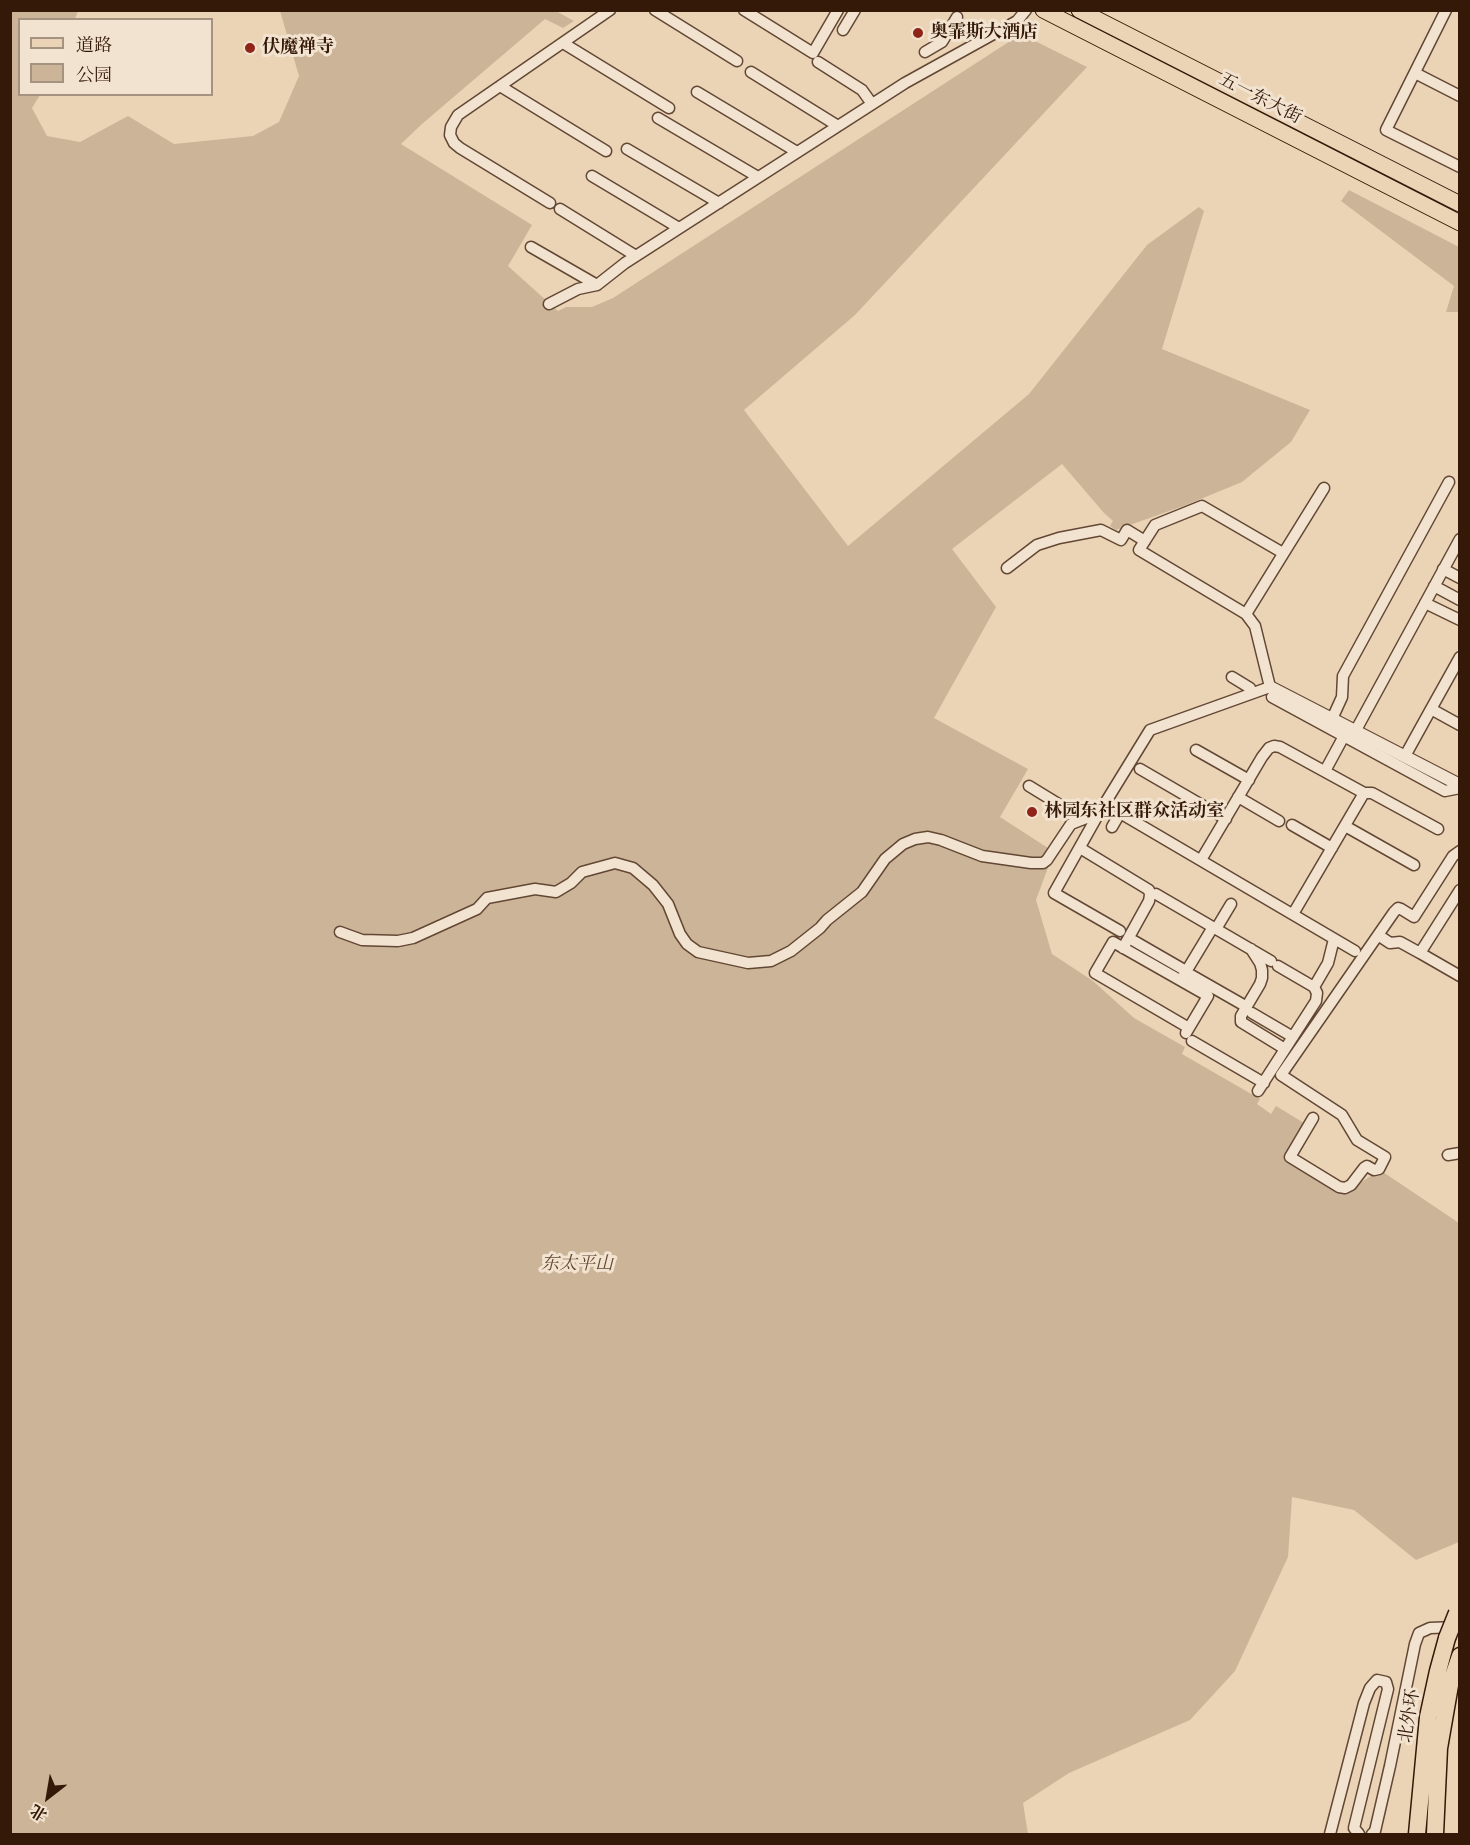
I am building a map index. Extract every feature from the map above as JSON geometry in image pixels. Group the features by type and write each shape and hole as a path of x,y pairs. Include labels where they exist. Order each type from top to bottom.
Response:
{"highway":[{"name":"北外环","path":"1417,1834 1428,1717 1438,1671 1456,1621"},
{"name":"北外环","path":"1435,1834 1439,1748 1450,1685 1460,1656"}],"main road":[{"name":"五一东大街","path":"1043,10 1460,223"},
{"name":"五一东大街","path":"1079,10 1460,204"}],"street":[{"path":"610,10 458,115 451,127 450,135 460,148 636,256"},
{"path":"655,10 737,61"},
{"path":"744,10 813,53 838,10"},
{"path":"843,30 855,10"},
{"path":"925,52 942,42 959,14 946,10"},
{"path":"549,304 578,289 597,285 636,256 904,83 1017,21 1026,10"},
{"path":"1446,10 1386,130 1460,167"},
{"path":"563,43 669,108"},
{"path":"818,62 862,90 872,104"},
{"path":"751,72 838,126"},
{"path":"1415,73 1460,96"},
{"path":"500,86 606,151"},
{"path":"697,92 797,152"},
{"path":"658,118 758,177"},
{"path":"627,149 719,203"},
{"path":"592,176 679,228"},
{"path":"531,247 597,285"},
{"path":"1332,718 1342,697 1343,676 1449,482"},
{"path":"1246,614 1324,488"},
{"path":"1283,554 1203,506 1155,525 1139,550 1246,614 1255,627 1271,692 1350,733 1445,791 1460,787"},
{"path":"1007,568 1037,545 1059,538 1101,530 1121,540 1127,530 1145,541"},
{"path":"1325,771 1350,733 1443,569 1456,553 1460,539"},
{"path":"1443,569 1460,578"},
{"path":"1434,586 1460,600"},
{"path":"1425,603 1460,620"},
{"path":"1405,756 1460,657"},
{"path":"1239,697 1236,680 1250,688"},
{"path":"1120,931 1054,893 1099,813 1150,730 1239,697 1271,692 1332,718 1350,733 1405,756 1460,787"},
{"path":"1431,709 1460,725"},
{"path":"1201,860 1266,751 1274,746 1280,747 1364,793 1372,793 1438,829"},
{"path":"1196,750 1248,780"},
{"path":"1140,769 1226,819"},
{"path":"1029,786 1083,819"},
{"path":"1293,914 1364,793"},
{"path":"1238,797 1279,821"},
{"path":"340,932 362,940 398,941 413,938 477,909 487,898 535,888 556,892 571,883 582,872 615,863 633,868 653,885 668,904 680,934 687,944 698,952 748,963 771,961 803,943 826,920 862,891 885,859 903,843 928,837 961,846 982,856 1038,864 1047,860 1071,824 1099,813"},
{"path":"1112,827 1120,813 1355,951"},
{"path":"1292,825 1332,848"},
{"path":"1345,826 1414,865"},
{"path":"1080,848 1149,890 1149,901 1123,948"},
{"path":"1314,1118 1290,1157 1339,1187 1351,1185 1367,1166 1374,1170 1379,1169 1385,1157 1357,1140 1342,1115 1281,1075 1398,909 1414,917 1453,856 1460,851"},
{"path":"1420,953 1460,890"},
{"path":"1156,894 1314,987 1317,993 1316,1001 1261,1087 1189,1034 1095,973 1113,942 1186,975 1208,996 1189,1034"},
{"path":"1186,975 1231,904"},
{"path":"1378,935 1390,943 1400,942 1460,976"},
{"path":"1314,987 1328,963 1334,939"},
{"path":"1134,941 1186,975 1293,1037"},
{"path":"1251,950 1260,963 1262,978 1249,1010 1242,1016 1241,1022 1285,1049"},
{"path":"1372,1834 1375,1831 1419,1633 1456,1621"},
{"path":"1330,1834 1364,1703 1370,1688 1377,1680 1386,1682 1388,1689 1354,1828 1359,1834"}],"green space":[{"name":"东太平山","path":"11,11 78,11 75,18 18,18 18,96 39,96 32,108 47,136 80,142 128,116 174,144 253,136 279,122 299,76 280,11 556,11 574,21 563,28 545,19 401,144 532,225 508,266 558,311 566,307 592,307 613,298 1021,34 1087,67 855,315 744,410 848,546 1029,394 1147,245 1199,207 1204,211 1162,349 1310,410 1291,442 1242,482 1186,505 1116,530 1110,526 1113,521 1062,464 952,549 996,607 934,718 1028,769 1000,817 1048,848 1049,865 1036,900 1052,954 1093,981 1134,1018 1185,1047 1182,1054 1260,1099 1257,1104 1271,1114 1276,1106 1304,1123 1285,1158 1343,1194 1380,1170 1459,1223 1459,1542 1416,1560 1354,1510 1292,1497 1288,1557 1235,1671 1190,1720 1069,1773 1023,1803 1028,1834 11,1834"},
{"path":"1349,190 1459,247 1459,312 1446,312 1454,286 1341,201"}],"place":[{"name":"奥霏斯大酒店","path":"918,33"},
{"name":"伏魔禅寺","path":"250,48"},
{"name":"林园东社区群众活动室","path":"1032,812"}]}
